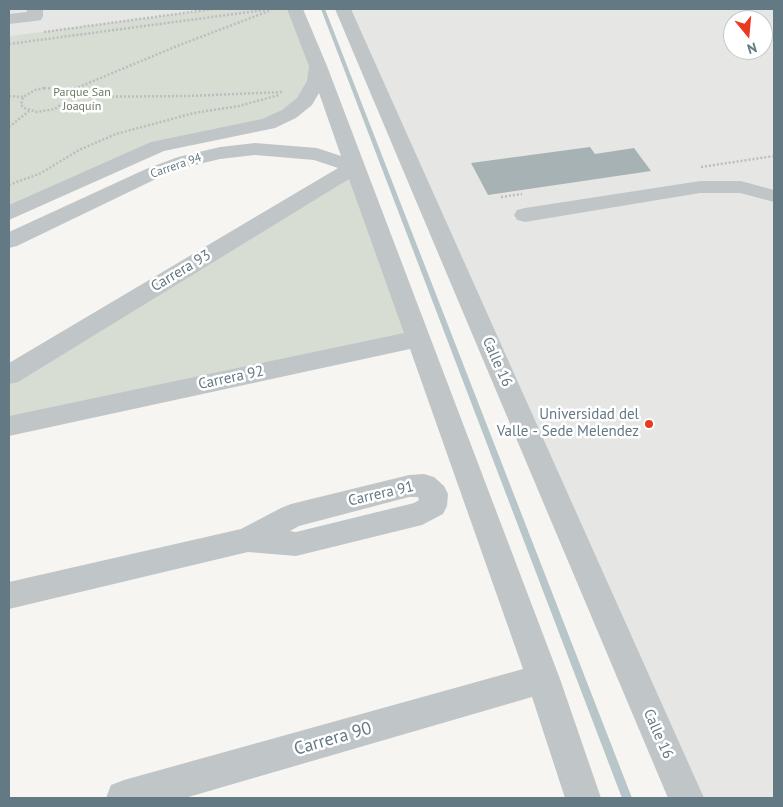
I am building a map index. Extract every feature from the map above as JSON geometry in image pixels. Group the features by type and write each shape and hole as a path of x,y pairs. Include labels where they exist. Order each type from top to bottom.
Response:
{"street":[{"path":"9,19 35,16 35,9"},
{"path":"294,9 318,66 543,679 583,798"},
{"name":"Calle 16","path":"342,9 686,798"},
{"name":"Carrera 94","path":"14,210 158,146 268,124 289,114 306,101 316,81 318,66"},
{"name":"Carrera 94","path":"9,242 41,225 153,173 185,161 220,152 255,149 286,150 317,154 354,167"},
{"name":"Carrera 93","path":"9,375 354,167"},
{"path":"525,215 700,187 741,187 774,196"},
{"path":"14,210 31,205 42,206 48,212 48,218 41,225"},
{"name":"Carrera 92","path":"9,426 418,339"},
{"name":"Carrera 92","path":"9,406 12,410 27,417 44,418"},
{"name":"Carrera 91","path":"9,596 248,540 291,516 409,486 424,486 434,494 433,506 422,513 306,542 296,544 248,540"},
{"name":"Carrera 90","path":"124,798 543,679"}],"path":[{"path":"38,32 213,9"},
{"path":"9,44 273,9"},
{"path":"9,96 23,97 35,90 44,88 59,89 67,92 177,46 273,9"},
{"path":"23,97 21,105 29,111 46,112 55,109 66,101 68,97 67,92"},
{"path":"9,185 41,173 79,150 116,134 194,113 266,100 287,92 187,96 68,97"},
{"path":"9,128 29,111"}],"shaded area":[{"path":"9,9 213,9 9,36"},
{"name":"Universidad del Valle - Sede Melendez","path":"343,9 774,9 774,798 686,798"}],"green space":[{"name":"Parque San Joaquín","path":"213,9 295,9 318,66 289,114 182,140 9,213 9,36"},
{"path":"354,167 418,339 9,426 9,375"}],"building":[{"path":"590,147 595,154 634,148 651,171 488,195 471,163"}],"waterway":[{"path":"323,9 627,798"}],"place":[{"name":"Universidad del Valle - Sede Melendez","path":"649,424"}]}
